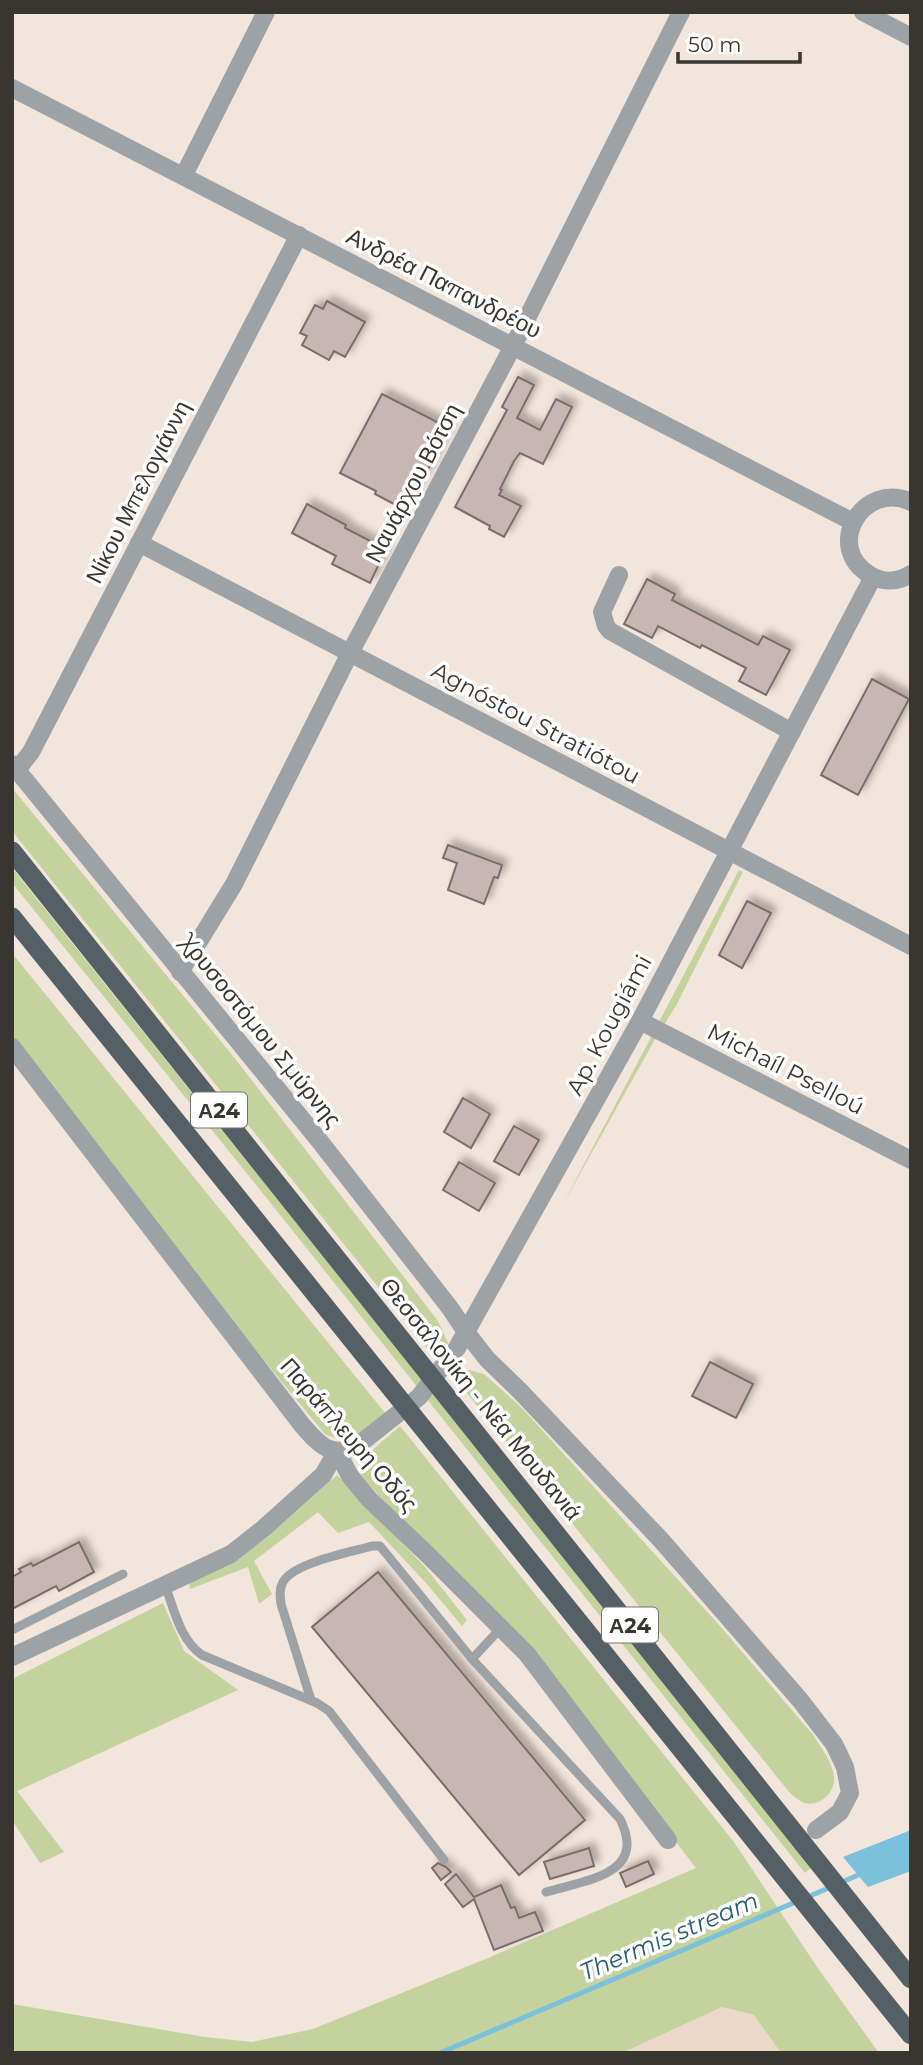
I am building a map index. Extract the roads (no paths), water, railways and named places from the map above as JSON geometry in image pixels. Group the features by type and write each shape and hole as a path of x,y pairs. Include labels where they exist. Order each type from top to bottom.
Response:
{"highway":[{"name":"Θεσσαλονίκη - Νέα Μουδανιά","path":"12,851 911,1979"},
{"name":"Α24","path":"12,917 911,2035"},
{"path":"888,2006 911,2046"}],"street":[{"path":"184,175 266,12"},
{"name":"Ναυάρχου Βότση","path":"180,972 234,884 350,653 513,346 681,12"},
{"path":"863,12 911,37"},
{"name":"Ανδρέα Παπανδρέου","path":"12,88 853,522"},
{"name":"Νίκου Μπελογιάννη","path":"15,767 31,752 299,235"},
{"path":"911,502 903,498 884,498 863,509 853,522 849,539 853,559 858,567 873,578 889,581 911,574"},
{"name":"Agnóstou Stratiótou","path":"139,543 911,946"},
{"path":"619,575 602,612 610,631 792,732"},
{"name":"Ap. Kougiámi","path":"337,1451 345,1452 357,1446 419,1397 457,1348 640,1021 873,578"},
{"name":"Χρυσοστόμου Σμύρνης","path":"15,767 318,1139 487,1359 661,1540 800,1700 834,1744 845,1766 850,1793 839,1812 816,1829"},
{"name":"Michaíl Pselloú","path":"640,1021 911,1160"},
{"name":"Παράπλευρη Οδός","path":"12,1046 302,1425 325,1448 337,1451 350,1476 369,1499 527,1654 668,1840"},
{"path":"450,1308 461,1307 486,1297"},
{"path":"12,1657 164,1583 232,1554 323,1475 337,1451"}],"lane":[{"path":"311,1700 281,1604 283,1581 300,1567 372,1546 384,1548 472,1659 620,1819 626,1830 624,1860 614,1871 546,1892"},
{"path":"12,1630 123,1574"},
{"path":"164,1583 192,1648 202,1655 311,1700 329,1711 444,1860"},
{"path":"37,1618 46,1639"},
{"path":"472,1659 500,1629"}],"water":[{"path":"911,1830 911,1871 868,1887 843,1857"}],"waterway":[{"name":"Thermis stream","path":"840,1883 863,1873"},
{"name":"Thermis stream","path":"440,2053 831,1887"}]}
